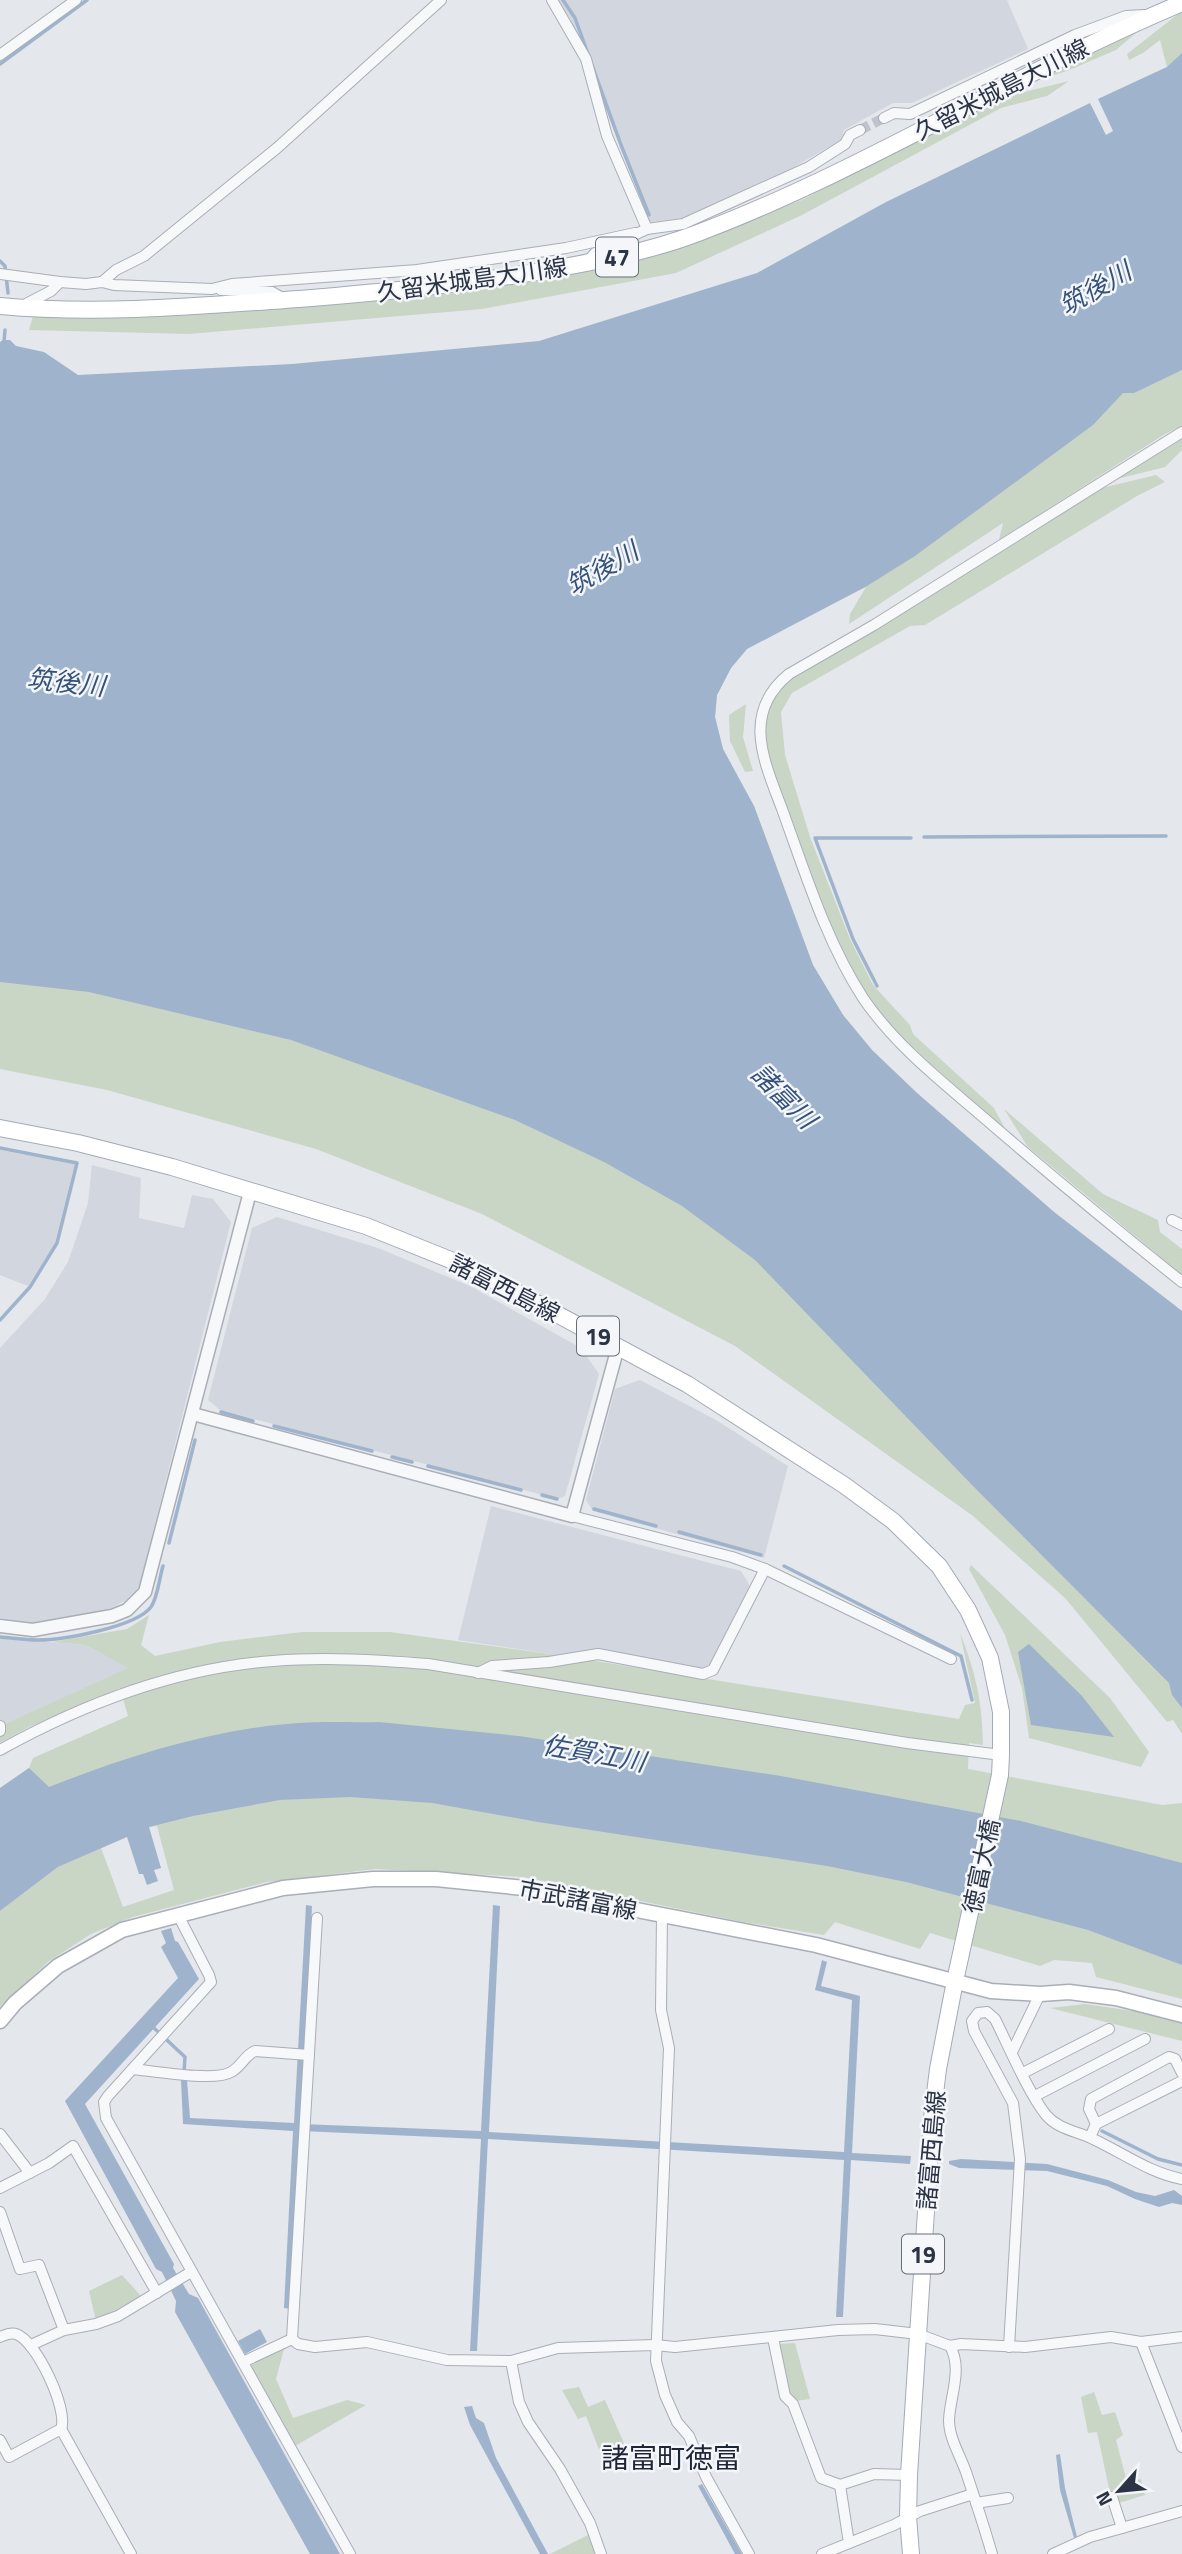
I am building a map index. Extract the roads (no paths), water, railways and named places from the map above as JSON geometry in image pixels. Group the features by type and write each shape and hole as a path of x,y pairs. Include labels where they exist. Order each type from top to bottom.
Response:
{"main road":[{"name":"久留米城島大川線","path":"0,306 191,307 284,300 471,283 627,255 696,234 806,188 1103,37 1182,3"},
{"name":"諸富西島線","path":"0,1128 78,1143 159,1163 366,1226 473,1269 687,1384 845,1485 893,1521 939,1566 968,1610 990,1658 1000,1712 1000,1774"},
{"name":"徳富大橋","path":"961,1957 1000,1774"},
{"name":"市武諸富線","path":"0,2021 15,2003 58,1966 122,1930 284,1888 373,1879 436,1879 524,1888 816,1945 991,1991 1040,1994 1069,1992 1116,1998 1182,2015"},
{"name":"諸富西島線","path":"911,2554 909,2475 932,2118 938,2068 961,1957"}],"street":[{"path":"0,55 76,0"},
{"path":"102,282 144,256 277,148 441,0"},
{"path":"552,0 586,59 607,136 647,229"},
{"path":"884,118 894,113 910,114 1075,35 1126,16 1153,15"},
{"path":"212,289 232,284 416,270 554,250 647,229 683,224 809,167 845,144 850,135 860,130"},
{"path":"586,263 594,253 635,233"},
{"path":"416,270 458,277 471,283"},
{"path":"0,274 86,284 102,282 114,285 272,292 284,300"},
{"path":"18,308 51,291 60,282"},
{"path":"1182,432 874,625 789,674 778,683 765,703 760,731 767,770 829,934 847,970 878,1019 931,1072 1087,1207 1182,1282"},
{"path":"0,1626 33,1630 112,1616 128,1610 145,1592 250,1192"},
{"path":"572,1516 618,1347"},
{"path":"193,1414 732,1557 765,1569 951,1659"},
{"path":"477,1673 492,1666 549,1662 598,1654 703,1674 713,1670 765,1569"},
{"path":"0,1751 29,1734 119,1697 194,1674 271,1661 366,1659 428,1664 907,1743 1001,1755"},
{"path":"178,1915 184,1932 211,1982 104,2102 106,2118 187,2274 243,2362 350,2554"},
{"path":"662,1915 661,2010 669,2048 656,2361 668,2404 688,2436 706,2477 749,2554"},
{"path":"292,2339 305,2119 304,2054 317,1918"},
{"path":"1012,2052 1040,1994"},
{"path":"1009,2347 1020,2159 1013,2103 974,2031 972,2021 978,2013 987,2012 995,2019 1046,2115 1060,2127 1090,2137 1144,2166 1182,2179"},
{"path":"1023,2073 1109,2029"},
{"path":"1035,2096 1145,2039"},
{"path":"133,2069 224,2075 233,2072 249,2053 256,2051 304,2054"},
{"path":"1097,2124 1088,2109 1091,2099 1169,2057 1175,2059 1182,2073"},
{"path":"1090,2137 1097,2124 1182,2081"},
{"path":"0,2134 30,2173"},
{"path":"0,2188 50,2163 73,2146 159,2291"},
{"path":"0,2212 20,2269 39,2264 64,2330"},
{"path":"31,2345 64,2330 118,2316 187,2274"},
{"path":"292,2339 298,2344 315,2347 367,2342 447,2360 511,2361 558,2348 655,2345 675,2347 838,2330 874,2329 918,2334 950,2346 961,2344 1009,2347 1111,2337 1141,2342 1182,2337"},
{"path":"0,2337 9,2333 17,2334 31,2345 62,2410 64,2422 61,2429 9,2457 0,2440"},
{"path":"773,2338 785,2396 793,2404 821,2478 840,2485 874,2474 909,2475"},
{"path":"243,2362 292,2339"},
{"path":"1141,2342 1182,2446"},
{"path":"950,2346 955,2355 956,2376 949,2421 952,2437 992,2554"},
{"path":"511,2361 519,2402 528,2423 560,2469 590,2523 601,2554"},
{"path":"61,2429 131,2554"},
{"path":"840,2485 849,2543"},
{"path":"1112,2497 1122,2528"},
{"path":"822,2554 920,2511 975,2499 1008,2498"},
{"path":"1053,2554 1090,2537 1182,2511"}],"water":[{"path":"1182,53 1182,370 1134,393 1123,393 1093,425 915,556 867,586 747,649 731,668 717,695 715,717 723,749 754,806 813,965 843,1015 872,1050 917,1093 1054,1212 1182,1311 1182,1708 1172,1695 1169,1683 972,1485 755,1260 682,1206 604,1162 515,1120 291,1040 89,992 0,982 0,342 10,340 16,346 44,352 78,375 292,364 539,341 757,273 886,202 1090,103 1106,135 1113,131 1098,99 1167,67"},
{"path":"1029,1644 1082,1696 1114,1737 1031,1725 1018,1652"},
{"name":"佐賀江川","path":"379,1722 519,1736 781,1776 1021,1821 1182,1863 1182,1965 1088,1930 906,1882 827,1866 432,1803 350,1797 280,1800 149,1827 161,1868 154,1870 158,1881 147,1885 143,1874 139,1874 127,1837 58,1867 0,1911 0,1788 29,1768 49,1787 140,1755 234,1731 298,1723"},
{"path":"306,1905 312,1906 301,2124 481,2131 493,1905 500,1906 489,2132 844,2152 852,2000 815,1990 822,1960 827,1962 821,1986 860,1996 852,2153 911,2156 910,2164 851,2160 843,2317 836,2317 844,2160 488,2139 477,2351 470,2351 481,2139 301,2131 291,2309 284,2308 293,2131 183,2124 181,2080 187,2080 190,2118 294,2123"},
{"path":"171,1928 175,1941 199,1979 85,2104 174,2264 173,2268 189,2294 198,2298 340,2554 310,2554 175,2312 176,2301 162,2272 156,2269 65,2101 178,1978 161,1947 166,1943 161,1931"},
{"path":"961,2159 1047,2164 1155,2196 1174,2190 1182,2196 1182,2205 1172,2203 1159,2207 1107,2186 1047,2171 959,2168 949,2164 949,2161"},
{"path":"260,2329 267,2342 245,2354 238,2341"},
{"path":"472,2406 476,2418 484,2423 496,2458 548,2554 540,2554 470,2425 464,2407"},
{"path":"1060,2454 1077,2537 1074,2538 1060,2490 1056,2455"},
{"path":"702,2484 742,2554 735,2554 698,2486"}],"waterway":[{"path":"0,64 87,0"},
{"path":"563,0 575,18 649,215"},
{"path":"0,261 5,266 8,293"},
{"path":"4,342 5,330"},
{"path":"924,837 1166,836"},
{"path":"877,986 853,939 815,838 911,838"},
{"path":"0,1148 77,1163 57,1243 30,1287 0,1320"},
{"path":"221,1412 253,1421"},
{"path":"274,1426 372,1451"},
{"path":"169,1543 195,1440"},
{"path":"392,1457 412,1462"},
{"path":"428,1466 521,1490"},
{"path":"542,1495 557,1499"},
{"path":"594,1509 656,1526"},
{"path":"679,1532 761,1555"},
{"path":"0,1637 38,1640 64,1638 131,1621 151,1607 163,1566"},
{"path":"784,1566 961,1656 972,1700"},
{"path":"154,2028 185,2057 184,2072"},
{"path":"1102,2131 1158,2159 1182,2165"}],"tunnel":[{"path":"860,130 884,118"}],"district":[{"name":"諸富町徳富","path":"671,2457"}],"water label":[{"name":"筑後川","path":"1095,288"},
{"name":"筑後川","path":"602,568"},
{"name":"筑後川","path":"66,682"},
{"name":"諸富川","path":"784,1096"}]}
